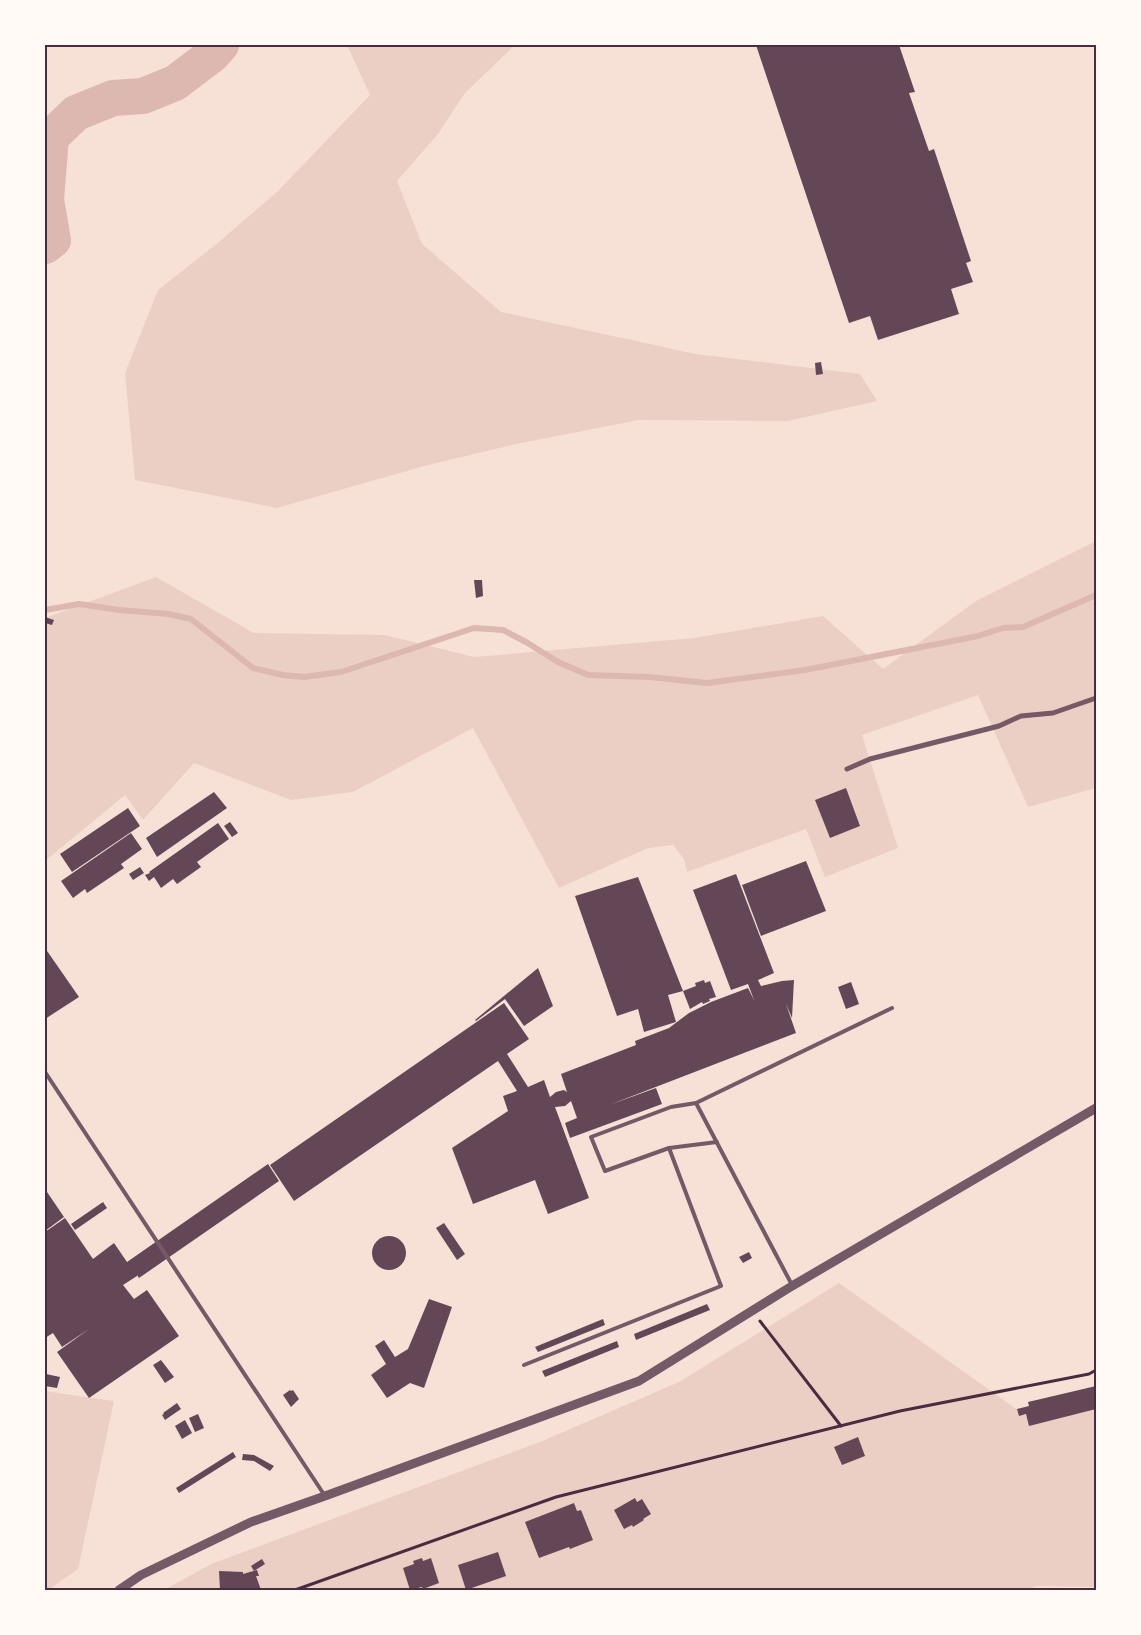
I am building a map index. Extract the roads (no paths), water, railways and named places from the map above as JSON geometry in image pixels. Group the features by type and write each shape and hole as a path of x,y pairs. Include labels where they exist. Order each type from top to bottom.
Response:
{"street":[{"path":"848,769 870,759 999,726 1022,716 1053,713 1096,698"},
{"path":"119,1590 141,1575 251,1522 639,1381 792,1286 1096,1108"}],"lane":[{"path":"717,1142 669,1148 605,1171 591,1138 671,1107 696,1103 892,1008"},
{"path":"45,1072 325,1496"},
{"path":"696,1103 792,1286"},
{"path":"524,1365 721,1286 669,1148"}],"waterway":[{"path":"45,246 53,240 46,200 51,137 76,113 113,98 143,96 175,83 212,55 221,45"},
{"path":"45,610 79,604 119,610 169,614 191,619 253,668 283,675 304,677 341,672 474,628 503,630 558,662 588,675 649,677 707,683 805,670 978,636 1003,628 1023,627 1096,595"}]}
